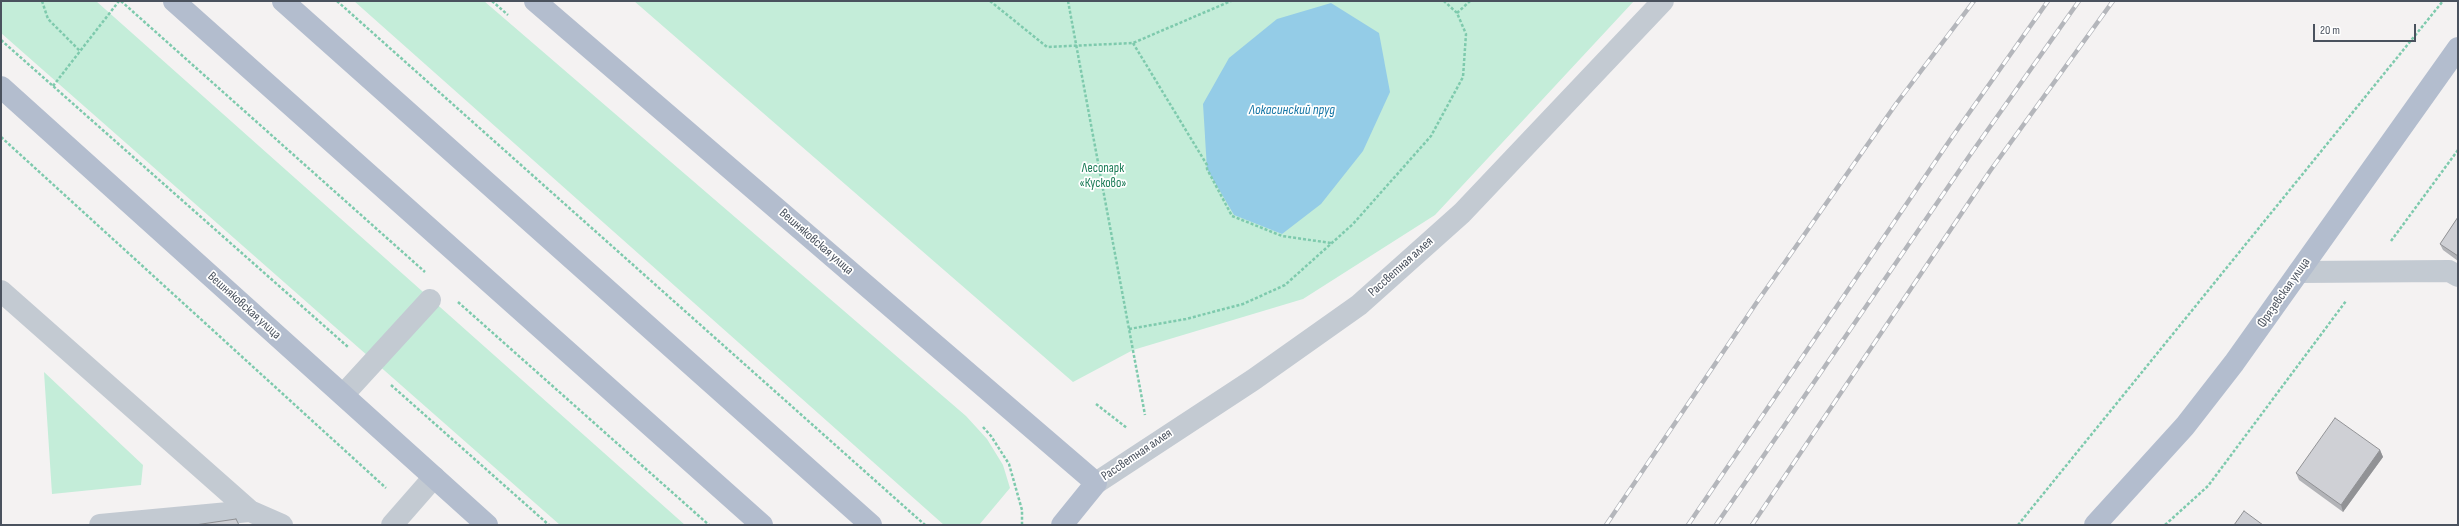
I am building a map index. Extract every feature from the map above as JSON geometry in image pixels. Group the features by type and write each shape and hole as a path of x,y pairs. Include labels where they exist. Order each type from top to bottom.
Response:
{"main road":[{"path":"174,1 762,525"},
{"path":"283,1 871,525"},
{"name":"Вешняковская улица","path":"536,1 1096,483"},
{"name":"Фрязевская улица","path":"2095,525 2185,426 2234,363 2458,48"},
{"name":"Вешняковская улица","path":"1,88 487,525"},
{"path":"1062,525 1096,483"}],"street":[{"name":"Рассветная аллея","path":"1096,483 1150,445 1252,380 1358,305 1462,213 1663,1"},
{"path":"2299,272 2449,271 2458,276"},
{"path":"1,291 250,511 282,525"},
{"path":"343,395 430,300"},
{"path":"392,525 434,477"},
{"path":"100,525 250,511"}],"path":[{"path":"42,1 48,19 80,51"},
{"path":"54,86 120,1 430,276"},
{"path":"337,1 925,525"},
{"path":"990,1 1047,47 1133,43 1231,1"},
{"path":"1068,1 1150,445"},
{"path":"1129,329 1186,319 1243,304 1285,285 1353,224 1430,136 1463,77 1466,34 1457,13 1444,1"},
{"path":"1457,13 1470,1"},
{"path":"2018,525 2443,1"},
{"path":"1,40 549,525"},
{"path":"1133,43 1207,166 1232,216 1282,236 1332,243"},
{"path":"1,137 408,508"},
{"path":"2165,525 2208,486 2458,150"},
{"path":"453,297 709,525"},
{"path":"1096,404 1150,445"},
{"path":"1022,510 1022,525"}],"green space":[{"path":"1,1 96,1 685,525 560,525 1,33"},
{"path":"354,1 484,1 966,416 987,439 1003,465 1010,488 979,525 944,525"},
{"name":"Лесопарк «Кусково»","path":"634,1 1634,1 1435,215 1303,299 1133,350 1073,382"},
{"path":"44,372 143,465 141,485 52,494"}],"water":[{"name":"Локасинский пруд","path":"1331,3 1379,33 1390,92 1363,151 1321,204 1282,234 1234,215 1207,169 1203,104 1229,58 1277,19"}],"building":[{"path":"2458,217 2458,256 2440,244"},
{"path":"2335,418 2380,450 2341,505 2296,473"},
{"path":"2244,511 2263,525 2234,525"},
{"path":"236,519 239,525 195,525"}],"railway":[{"path":"1606,525 1757,302 1896,104 1974,1"},
{"path":"1688,525 1950,140 2048,1"},
{"path":"1716,525 1970,155 2079,1"},
{"path":"1752,525 1990,171 2113,1"}]}
